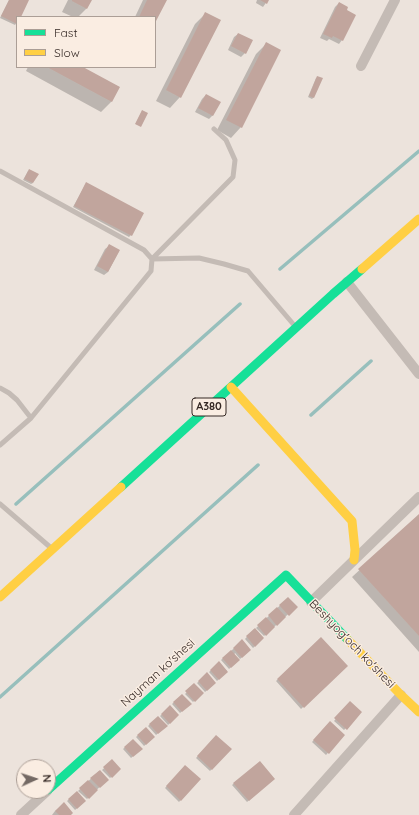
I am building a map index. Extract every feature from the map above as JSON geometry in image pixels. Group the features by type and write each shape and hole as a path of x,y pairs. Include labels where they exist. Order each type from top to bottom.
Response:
{"main road":[{"name":"A380","path":"0,597 296,327 419,220"},
{"path":"231,387 352,521 355,550 354,560"},
{"name":"Beshyog'och ko'shesi","path":"286,575 400,695 419,712"},
{"name":"Nayman ko'shesi","path":"56,784 286,575"}],"street":[{"path":"361,66 394,0"},
{"path":"347,282 419,374"},
{"path":"311,602 419,497"},
{"path":"294,815 400,695"},
{"name":"Nayman ko'shesi","path":"21,815 39,799"}],"lane":[{"path":"0,445 31,418 151,271 152,259 233,177 235,160 226,140 214,129"},
{"path":"0,171 144,250 152,259 199,258 248,271 296,327"},
{"path":"0,388 17,400 31,418"},
{"path":"0,504 52,549"}],"building":[{"path":"9,0 29,0 21,16 16,16 16,24 1,16"},
{"path":"72,0 92,0 87,9"},
{"path":"147,0 167,0 156,21 156,16 139,16"},
{"path":"260,0 269,0 267,4"},
{"path":"339,2 348,7 347,10 356,15 343,41 333,36 332,38 323,34"},
{"path":"205,12 221,20 181,98 166,90"},
{"path":"238,33 253,40 246,54 231,46"},
{"path":"266,42 281,50 242,128 226,120"},
{"path":"49,68 85,68 120,87 112,102"},
{"path":"317,76 323,78 314,98 309,96"},
{"path":"206,94 221,102 213,116 198,108"},
{"path":"142,110 148,113 141,127 135,124"},
{"path":"29,169 39,174 33,183 24,179"},
{"path":"86,182 144,213 132,236 74,206"},
{"path":"109,244 120,250 108,272 97,266"},
{"path":"419,514 419,636 358,569"},
{"path":"288,597 298,607 289,616 279,605"},
{"path":"277,607 286,617 277,626 268,615"},
{"path":"266,617 275,627 266,636 257,625"},
{"path":"255,628 264,638 255,647 246,636"},
{"path":"321,637 348,666 304,708 277,679"},
{"path":"242,639 251,650 242,658 233,648"},
{"path":"231,650 240,660 231,668 222,658"},
{"path":"219,661 228,672 219,680 210,670"},
{"path":"207,672 216,683 207,691 198,681"},
{"path":"194,683 204,693 195,702 185,691"},
{"path":"182,694 192,704 182,712 173,702"},
{"path":"350,701 362,712 347,730 334,718"},
{"path":"170,705 179,715 170,724 161,714"},
{"path":"158,716 168,726 158,734 149,724"},
{"path":"330,721 345,735 329,754 313,740"},
{"path":"146,727 155,737 146,745 137,735"},
{"path":"216,735 232,749 212,770 197,756"},
{"path":"133,739 143,749 133,757 124,747"},
{"path":"112,759 121,769 112,778 103,767"},
{"path":"260,761 275,779 249,801 233,783"},
{"path":"185,765 201,779 181,801 166,786"},
{"path":"100,770 109,780 100,788 90,778"},
{"path":"88,780 98,790 89,799 79,788"},
{"path":"77,791 86,801 77,809 68,799"},
{"path":"64,802 73,813 71,815 59,815 55,811"}],"waterway":[{"path":"280,269 419,151"},
{"path":"16,504 240,304"},
{"path":"311,415 371,361"},
{"path":"0,697 258,465"}],"traffic: fast":[{"path":"121,487 362,269"},
{"path":"56,783 286,575 348,640"}],"traffic: slow":[{"path":"362,269 419,219"},
{"path":"231,387 352,521 355,550 354,560"},
{"path":"0,597 121,487"},
{"path":"348,640 419,712"}]}
